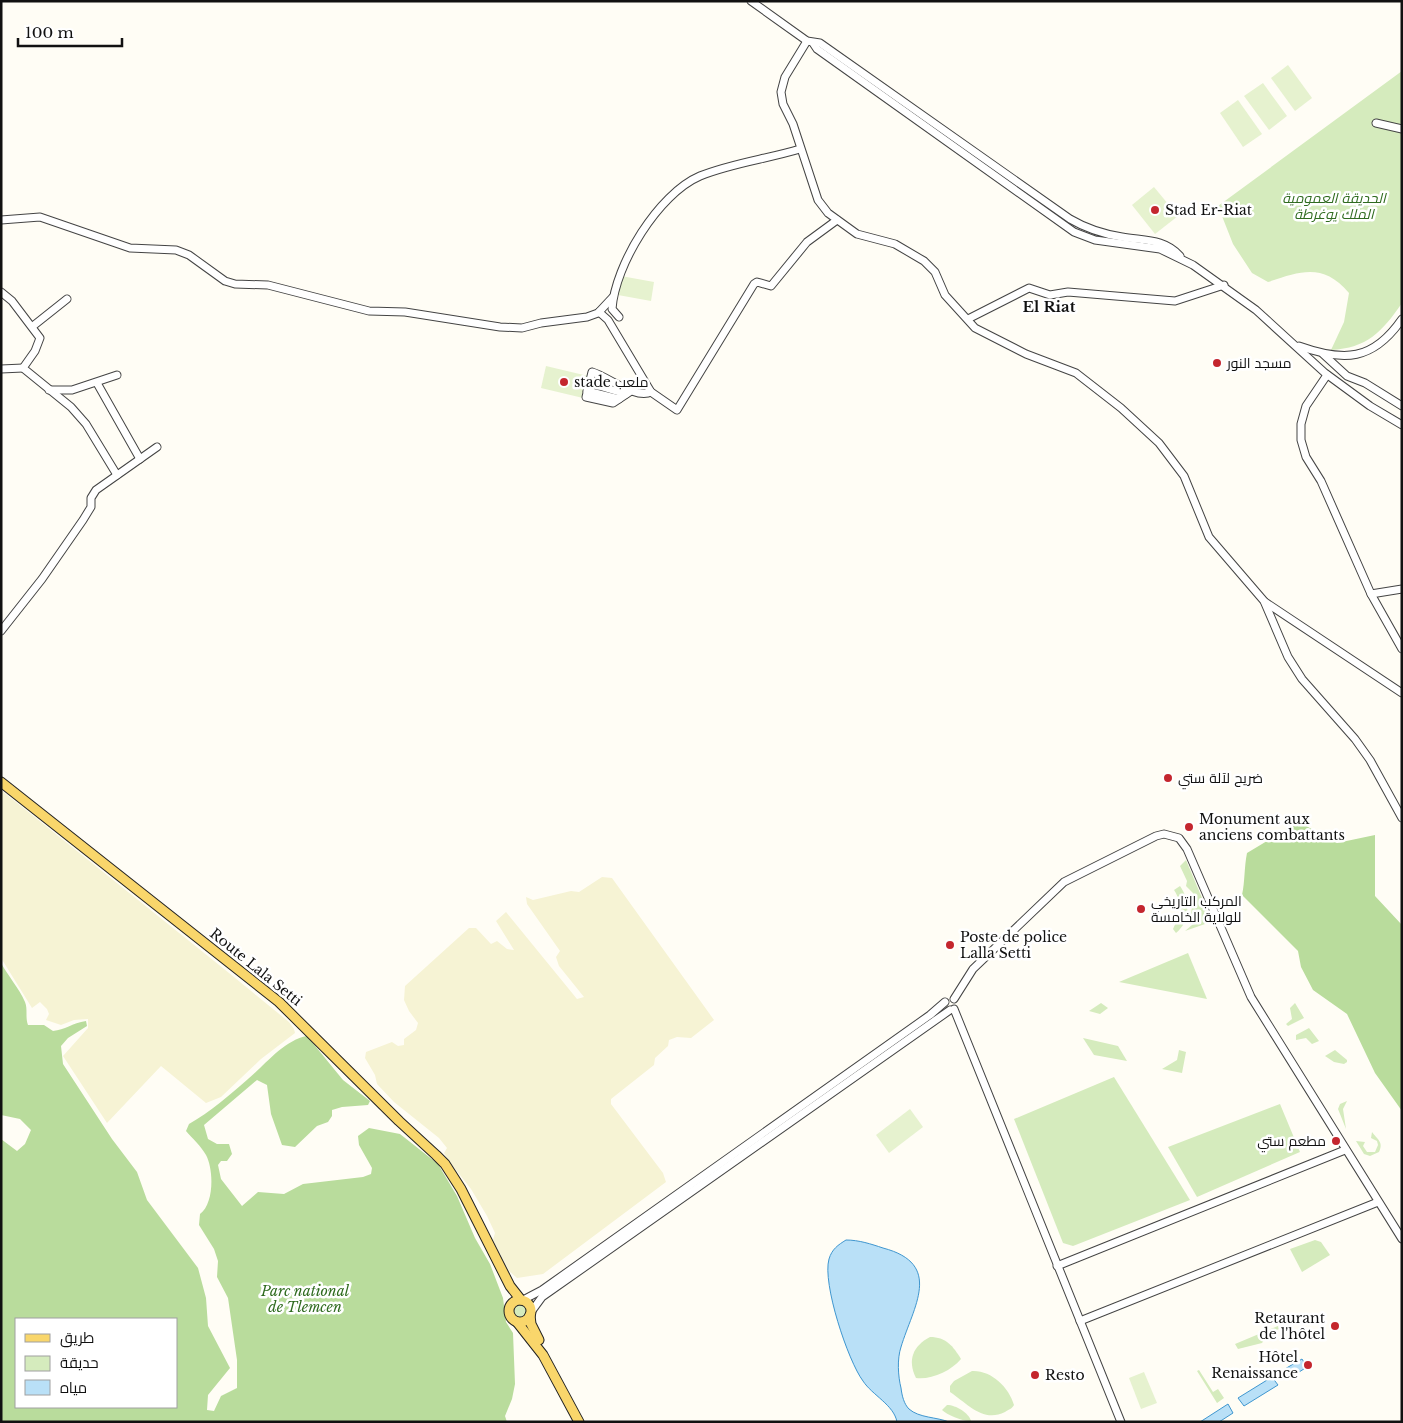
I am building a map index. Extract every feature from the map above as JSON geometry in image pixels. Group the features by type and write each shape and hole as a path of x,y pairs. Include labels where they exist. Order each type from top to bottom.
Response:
{"main road":[{"name":"Route Lala Setti","path":"1,782 279,1002 344,1068 445,1164 461,1189 493,1254"},
{"path":"493,1254 513,1290 528,1304 531,1324 579,1422"},
{"path":"493,1254 506,1289 510,1316 531,1337 556,1377"},
{"path":"509,1307 513,1302 522,1300"},
{"path":"517,1322 524,1321 530,1313"}],"street":[{"path":"751,1 810,42 820,43 825,46 1070,219 1086,228 1104,234 1162,242 1172,247 1183,260 1224,285 1274,326 1327,375 1370,406 1402,425"},
{"path":"810,42 785,77 780,92 783,104 793,124 818,200 837,220 857,234 894,244 924,261 936,272 945,295 975,328 1026,354 1076,373 1122,408 1159,443 1184,476 1209,537 1264,602 1402,693"},
{"path":"1376,123 1402,128"},
{"path":"619,317 612,309 613,297 625,262 659,210 680,190 699,177 800,150"},
{"path":"1,220 40,217 130,248 176,250 189,256 225,281 235,284 268,285 368,310 405,312 500,327 522,328 541,323 587,317 599,312 613,297"},
{"path":"599,312 608,320 651,392 677,410 706,364 727,325 754,284 757,282 771,286 807,242 837,220"},
{"path":"968,319 1029,288 1050,295 1068,292 1176,301 1224,285"},
{"path":"1,292 33,326 40,338 35,351 22,368"},
{"path":"33,326 67,299"},
{"path":"1292,344 1335,356 1369,352 1402,319"},
{"path":"1323,354 1347,376 1365,383 1402,406"},
{"path":"1,369 22,368 66,404 86,424 117,475"},
{"path":"588,387 591,374 594,372 629,392"},
{"path":"49,390 72,390 117,375"},
{"path":"1327,375 1306,406 1301,424 1301,440 1306,457 1321,481 1371,594 1402,650"},
{"path":"97,383 140,459"},
{"path":"588,387 643,394 651,392"},
{"path":"588,387 619,399 629,392"},
{"path":"66,404 72,390"},
{"path":"1,630 42,578 83,520 91,507 91,498 96,490 157,447"},
{"path":"1371,594 1402,589"},
{"path":"1264,602 1288,658 1302,678 1355,739 1370,760 1402,818"},
{"path":"954,999 973,969 1064,882 1156,836 1164,834 1180,838 1187,849 1251,997 1402,1239"},
{"path":"522,1300 542,1290 930,1015 949,998 954,999"},
{"path":"530,1313 542,1297 952,1010 957,1003 954,999"},
{"path":"945,1002 946,1007 952,1010 1121,1422"},
{"path":"1057,1266 1345,1150"},
{"path":"1080,1320 1378,1202"}],"shaded area":[{"path":"1,790 289,1022 295,1033 261,1059 221,1097 206,1103 161,1066 107,1123 63,1056 88,1028 88,1019 74,1020 61,1025 46,1020 49,1014 47,1009 40,1002 32,1008 1,958"},
{"path":"602,877 612,878 714,1020 691,1038 677,1037 669,1040 668,1046 655,1058 654,1065 611,1099 611,1104 663,1173 666,1182 543,1274 517,1278 509,1271 493,1240 495,1233 487,1216 471,1189 444,1153 447,1148 439,1138 394,1102 377,1084 375,1075 365,1058 366,1052 392,1042 398,1046 404,1045 404,1039 416,1030 418,1023 404,1000 405,986 469,928 476,928 491,944 497,941 507,949 514,950 496,921 506,912 577,999 584,997 559,966 556,957 560,951 527,904 526,897 533,900 571,891 579,892"}],"green space":[{"path":"1288,65 1312,98 1295,111 1271,78"},
{"name":"الحديقة العمومية الملك يوغرطة","path":"1402,71 1402,303 1388,322 1372,337 1354,346 1331,350 1344,322 1349,293 1339,283 1321,273 1302,273 1268,282 1252,273 1233,244 1218,206"},
{"path":"1263,83 1287,116 1269,130 1244,96"},
{"path":"1238,100 1262,134 1243,147 1220,113"},
{"name":"Stad Er-Riat","path":"1154,187 1178,216 1155,234 1132,205"},
{"path":"621,276 654,282 651,301 618,295"},
{"name":"stade ملعب","path":"546,366 588,376 583,398 541,388"},
{"path":"1299,822 1337,843 1375,835 1375,896 1402,925 1402,1111 1375,1073 1347,1014 1313,990 1301,967 1298,951 1242,895 1247,853"},
{"path":"1186,860 1210,917 1204,920 1205,924 1185,931 1194,921 1191,916 1193,893 1186,886 1187,881 1180,866"},
{"path":"1180,886 1186,898 1187,910 1184,923 1176,933 1173,929 1179,914 1179,900 1174,890"},
{"path":"1188,953 1207,999 1119,982"},
{"name":"Parc national de Tlemcen","path":"1,963 25,1002 28,1025 44,1025 53,1031 86,1021 87,1026 68,1038 61,1046 63,1064 112,1139 137,1172 147,1200 198,1268 206,1298 208,1326 230,1368 208,1395 207,1410 214,1411 221,1396 237,1388 237,1360 228,1298 217,1277 218,1261 214,1249 199,1225 200,1214 205,1209 210,1195 209,1161 199,1145 186,1131 189,1124 227,1097 290,1042 307,1036 343,1080 370,1101 368,1105 342,1107 332,1110 332,1116 328,1122 317,1126 295,1147 282,1145 271,1114 267,1085 257,1080 204,1125 208,1139 217,1144 229,1144 232,1154 227,1161 221,1161 218,1165 221,1179 242,1206 258,1192 284,1194 303,1184 363,1177 371,1174 372,1168 359,1145 358,1136 369,1128 400,1134 438,1164 457,1196 475,1238 490,1264 503,1298 506,1322 513,1333 515,1384 512,1399 505,1416 507,1422 1,1422 1,1139 17,1151 25,1144 31,1130 20,1119 1,1115"},
{"path":"1101,1003 1108,1008 1100,1014 1089,1011"},
{"path":"1295,1003 1304,1018 1288,1026 1286,1024 1292,1019 1290,1008"},
{"path":"1309,1028 1319,1041 1312,1044 1306,1038 1296,1040 1296,1035"},
{"path":"1083,1038 1118,1046 1127,1061 1094,1055"},
{"path":"1179,1050 1186,1052 1182,1073 1162,1069 1177,1060"},
{"path":"1335,1050 1347,1062 1344,1064 1334,1062 1325,1056"},
{"path":"1114,1077 1190,1200 1073,1246 1063,1243 1014,1119"},
{"path":"1347,1101 1343,1109 1346,1129 1338,1109 1340,1104"},
{"path":"1280,1104 1300,1152 1197,1197 1168,1147"},
{"path":"910,1109 923,1127 889,1153 876,1135"},
{"path":"1372,1132 1381,1146 1379,1152 1370,1156 1364,1154 1356,1141 1365,1142 1363,1146 1367,1152 1375,1152 1378,1145 1377,1141 1371,1138"},
{"path":"1315,1240 1321,1242 1330,1255 1302,1272 1290,1249"},
{"path":"520,1305 526,1311 520,1317 514,1311"},
{"path":"1278,1326 1279,1329 1269,1333 1262,1343 1238,1349 1235,1344"},
{"path":"930,1337 936,1337 948,1343 961,1359 940,1374 928,1378 916,1378 912,1365 913,1354 919,1345"},
{"path":"1199,1370 1213,1392 1218,1389 1224,1398 1217,1403 1197,1371"},
{"path":"972,1371 986,1373 998,1381 1012,1398 1014,1405 997,1415 983,1414 950,1392 950,1386 954,1381"},
{"path":"1144,1372 1157,1403 1141,1409 1129,1378"},
{"path":"947,1405 962,1410 971,1421 960,1419 944,1412 942,1410"}],"water":[{"path":"846,1240 860,1241 902,1255 913,1265 919,1276 919,1288 917,1302 899,1357 902,1394 906,1405 913,1412 949,1422 897,1422 892,1410 867,1386 857,1371 838,1322 829,1285 829,1259 838,1246"},
{"path":"1302,1359 1307,1367 1288,1379 1283,1370"},
{"path":"1272,1377 1278,1385 1244,1406 1238,1398"},
{"path":"1228,1404 1233,1413 1219,1422 1200,1422"}],"place":[{"name":"Stad Er-Riat","path":"1155,210"},
{"name":"مسجد النور","path":"1217,363"},
{"name":"stade ملعب","path":"564,382"},
{"name":"ضريح لآلة ستي","path":"1168,778"},
{"name":"Monument aux anciens combattants","path":"1189,827"},
{"name":"المركب التاريخي للولاية الخامسة","path":"1141,909"},
{"name":"Poste de police Lalla Setti","path":"950,945"},
{"name":"مطعم ستي","path":"1336,1141"},
{"name":"Retaurant de l'hôtel","path":"1335,1326"},
{"name":"Hôtel Renaissance","path":"1308,1365"},
{"name":"Resto","path":"1035,1375"}],"district":[{"name":"El Riat","path":"1049,307"}]}
